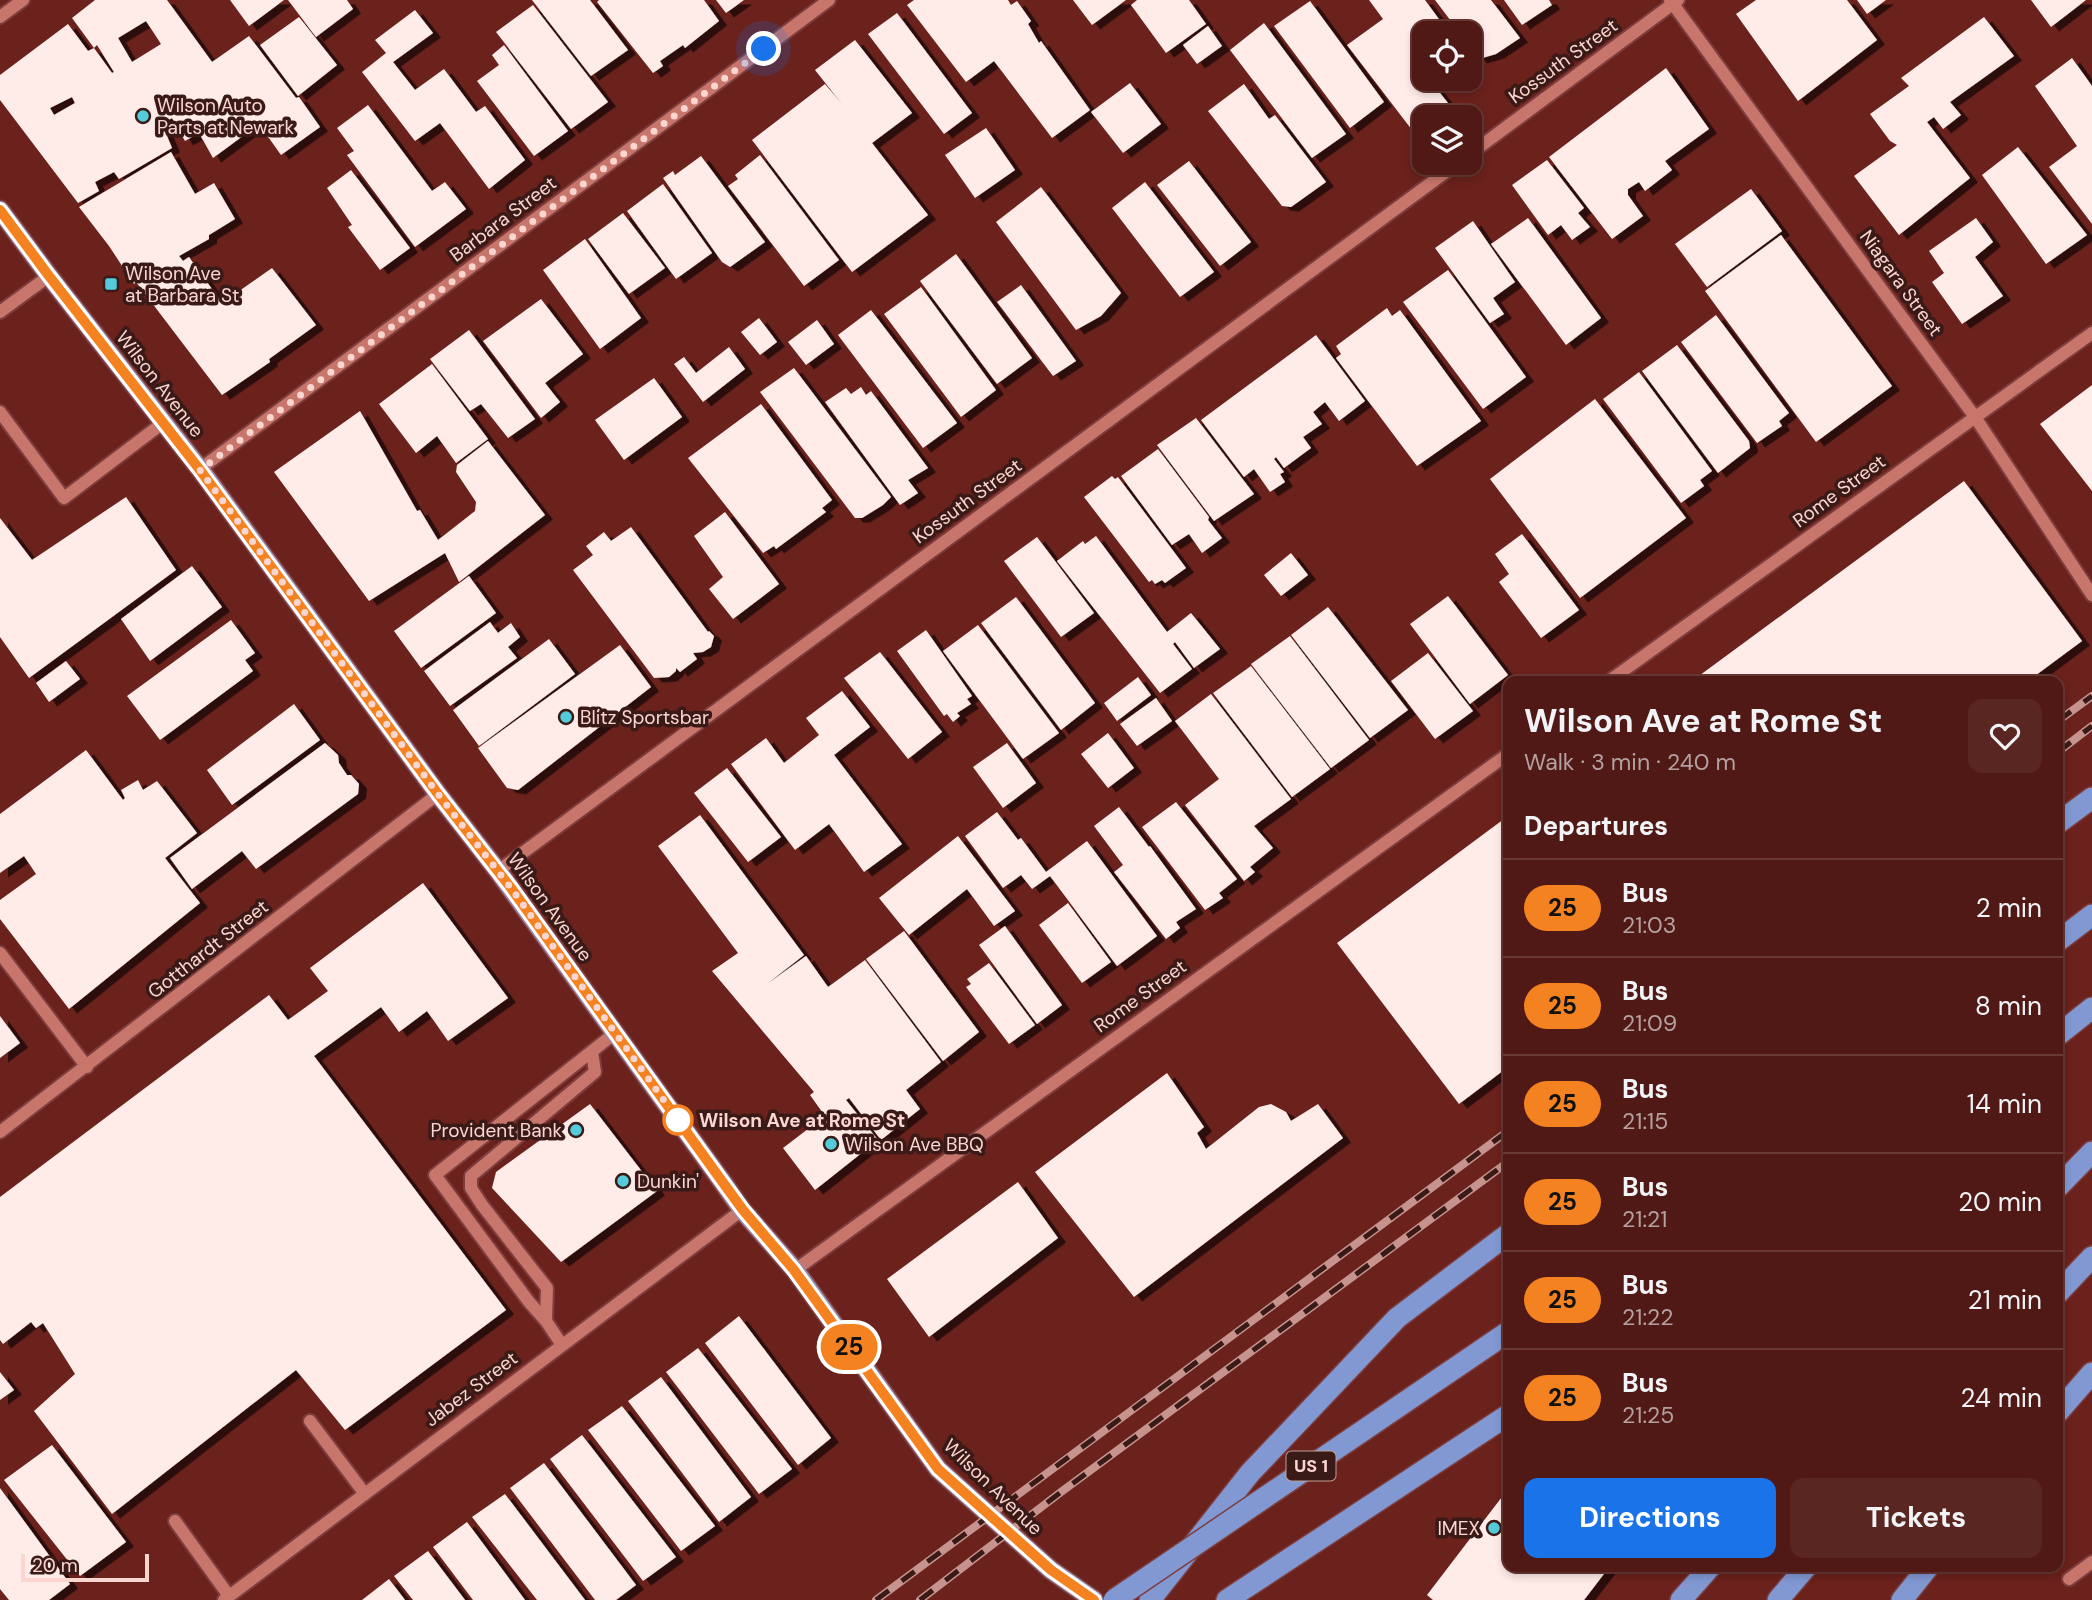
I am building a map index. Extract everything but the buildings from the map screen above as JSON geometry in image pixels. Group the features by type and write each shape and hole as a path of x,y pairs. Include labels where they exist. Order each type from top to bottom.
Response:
{"highway":[{"path":"2063,819 2092,798"},
{"path":"2063,937 2092,915"},
{"path":"2063,1031 2092,1008"},
{"path":"2063,1182 2092,1152"},
{"path":"1150,1600 1250,1473 1397,1318 1503,1238"},
{"path":"2063,1288 2092,1257"},
{"name":"US 1","path":"1114,1600 1503,1335"},
{"path":"2063,1406 2092,1373"},
{"path":"1227,1600 1503,1418"},
{"path":"1681,1600 1706,1572"},
{"path":"1778,1600 1802,1572"},
{"path":"1902,1600 1924,1572"}],"main road":[{"name":"Wilson Avenue","path":"0,210 200,470 438,794 498,871 743,1210 794,1270 938,1469 1051,1570 1094,1600"}],"street":[{"path":"0,17 23,0"},
{"name":"Barbara Street","path":"200,470 829,0"},
{"name":"Kossuth Street","path":"1482,145 1674,1"},
{"name":"Niagara Street","path":"1674,1 1975,416 2092,595"},
{"name":"Kossuth Street","path":"498,871 1442,175"},
{"path":"0,313 49,276"},
{"name":"Rome Street","path":"1616,676 2092,333"},
{"path":"0,412 64,498 164,422"},
{"name":"Rome Street","path":"794,1270 1503,758"},
{"name":"Gotthardt Street","path":"0,1132 438,794"},
{"path":"0,953 87,1067"},
{"path":"562,1345 435,1175 615,1033"},
{"path":"546,1321 547,1288 482,1205 471,1188 471,1176 595,1072 592,1052"},
{"name":"Jabez Street","path":"226,1598 743,1210"},
{"path":"310,1421 365,1494"},
{"path":"175,1521 226,1598"},
{"path":"2069,1578 2092,1562"}],"railway":[{"path":"2063,717 2092,696"},
{"path":"2063,748 2092,726"},
{"path":"876,1600 1503,1135"},
{"path":"920,1600 1061,1492 1503,1166"}],"bus line":[{"name":"25","path":"0,210 200,470 438,794 511,888 743,1210 794,1270 938,1469 1051,1570 1094,1600"}],"place":[{"name":"Wilson Auto Parts at Newark","path":"143,116"},
{"name":"Wilson Ave at Barbara St","path":"111,284"},
{"name":"Blitz Sportsbar","path":"566,717"},
{"name":"Wilson Ave at Rome St","path":"678,1120"},
{"name":"Provident Bank","path":"576,1130"},
{"name":"Wilson Ave BBQ","path":"831,1144"},
{"name":"Dunkin'","path":"623,1181"},
{"name":"IMEX","path":"1494,1528"}],"route":[{"path":"678,1120 511,888 438,794 200,470 764,49"}]}
